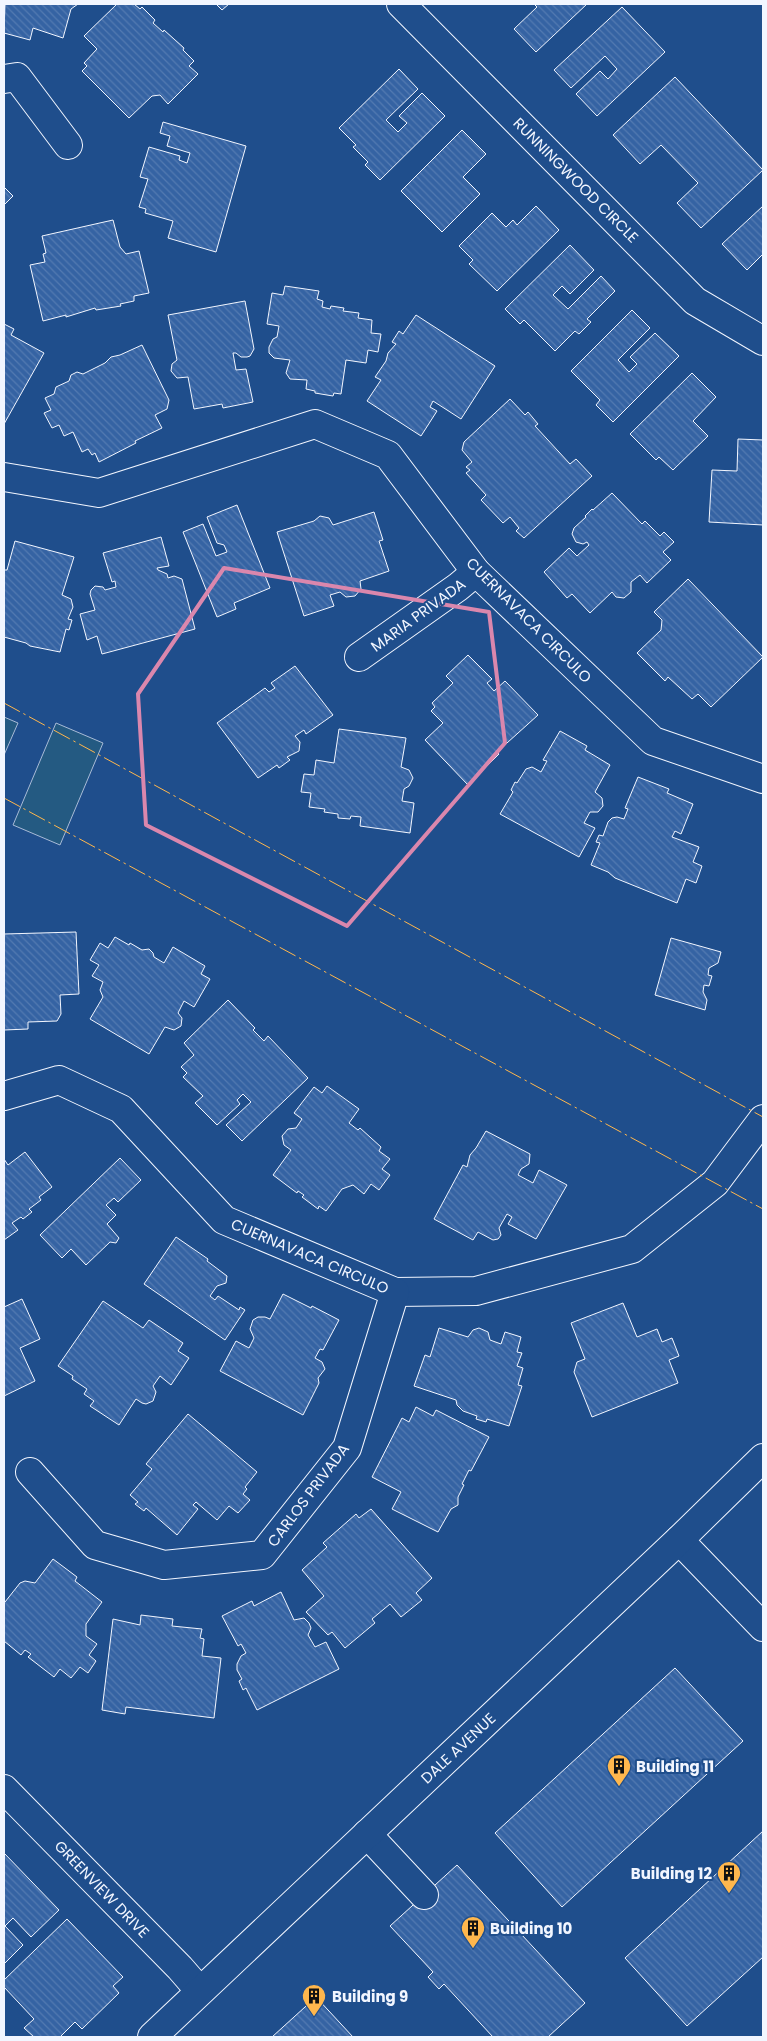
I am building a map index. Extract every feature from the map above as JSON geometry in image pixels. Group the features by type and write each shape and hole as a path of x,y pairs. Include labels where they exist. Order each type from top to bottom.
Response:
{"street":[{"name":"RUNNINGWOOD CIRCLE","path":"401,4 695,301 763,341"},
{"path":"4,79 17,78 68,145"},
{"name":"CUERNAVACA CIRCULO","path":"4,477 99,493 315,424 388,455 476,572 654,741 763,779"},
{"name":"MARIA PRIVADA","path":"359,657 458,587 476,572"},
{"name":"CUERNAVACA CIRCULO","path":"4,1096 59,1080 121,1109 224,1220 395,1292 476,1291 632,1249 715,1183 763,1119"},
{"name":"CARLOS PRIVADA","path":"30,1472 94,1544 164,1565 262,1555 347,1448 395,1292"},
{"name":"DALE AVENUE","path":"152,2037 680,1540 763,1458"},
{"path":"680,1540 763,1627"},
{"name":"GREENVIEW DRIVE","path":"4,1789 180,1968 200,1991"},
{"path":"367,1834 424,1895"}],"highlighted area":[{"path":"224,568 489,612 505,743 347,926 146,825 138,694"}],"shaded area":[{"path":"4,717 18,723 4,755"},
{"path":"56,723 103,743 60,845 13,825"}],"building":[{"path":"5,4 78,4 71,9 63,38 33,28 30,40 4,33"},
{"path":"117,4 134,4 140,9 142,7 155,20 153,23 184,48 183,50 194,61 189,66 198,74 168,104 160,95 152,96 129,118 82,71 87,66 84,63 97,49 84,36"},
{"path":"216,4 229,4 222,10"},
{"path":"534,4 587,4 536,52 514,29 537,7"},
{"path":"622,7 665,52 597,116 576,94 600,71 608,79 617,69 605,56 571,88 554,70"},
{"path":"399,69 418,89 386,120 398,132 407,123 399,116 422,93 445,116 380,180 365,165 368,162 353,147 356,145 339,128"},
{"path":"675,77 763,170 701,228 677,203 698,183 661,145 640,164 613,135"},
{"path":"163,122 246,146 216,252 168,238 173,221 145,213 146,209 139,207 148,179 140,177 149,147 180,156 179,160 187,163 190,153 167,146 170,136 160,133"},
{"path":"462,130 486,154 463,177 480,194 442,232 401,191"},
{"path":"4,187 13,196 4,205"},
{"path":"536,206 559,230 497,291 469,264 473,260 459,246 492,213 506,227 513,220 517,225"},
{"path":"763,206 763,254 747,270 722,244"},
{"path":"113,220 120,247 126,254 139,251 149,293 134,296 134,301 120,304 121,306 96,310 95,308 66,317 66,315 43,321 30,265 45,262 43,254 46,253 42,236"},
{"path":"570,245 594,270 570,294 562,286 553,295 568,309 601,276 615,291 587,319 591,322 579,334 575,331 555,351 524,320 520,324 505,309"},
{"path":"285,286 319,291 317,299 323,301 322,307 330,309 331,306 344,308 343,311 359,313 358,318 372,320 371,333 381,334 378,352 368,350 366,363 346,360 341,394 334,393 333,396 315,393 315,391 306,389 307,380 290,379 286,373 290,360 274,358 269,353 269,347 273,339 277,337 279,326 267,324 272,293 283,295"},
{"path":"245,301 254,349 250,356 247,357 241,357 233,353 236,370 246,369 253,402 223,408 222,404 194,409 188,377 177,378 171,371 172,364 177,360 168,315"},
{"path":"632,310 650,328 618,360 629,372 637,364 630,357 655,333 679,356 613,422 596,405 600,400 571,371"},
{"path":"416,315 495,366 461,419 433,401 430,407 437,411 421,436 367,401 381,380 375,377 386,361 388,353 396,344 392,342 399,331 403,334"},
{"path":"4,324 14,329 11,335 44,353 4,424"},
{"path":"142,345 169,400 167,409 155,415 162,428 99,462 95,453 92,455 88,449 82,452 73,432 64,436 59,425 52,428 44,413 51,410 45,398 54,394 56,387 69,381 71,375 77,372 83,374 105,363 111,357"},
{"path":"692,373 716,397 693,421 708,436 673,470 659,457 656,460 630,434"},
{"path":"510,399 525,415 528,412 538,424 535,426 570,464 576,459 592,476 524,538 516,531 519,528 510,517 503,523 481,500 486,495 466,473 470,470 466,467 472,462 462,450 464,442"},
{"path":"738,439 763,440 763,525 709,522 712,470 737,471"},
{"path":"612,493 642,524 645,521 660,536 664,532 674,542 663,552 671,560 647,583 640,575 631,582 631,592 624,598 616,597 612,592 590,613 572,594 567,598 544,572 569,548 577,556 589,545 587,542 583,544 576,542 572,534 574,528 592,509"},
{"path":"237,505 270,588 234,603 236,609 217,617 183,532 203,524 216,556 227,552 224,545 217,543 207,517"},
{"path":"374,512 383,540 379,541 389,571 360,581 361,589 355,596 346,597 340,592 330,595 334,606 304,616 277,532 314,521 320,516 329,518 333,525"},
{"path":"161,537 169,566 157,568 167,574 168,578 174,576 182,579 195,629 102,654 97,636 87,640 80,614 95,610 90,594 95,586 103,587 105,590 116,587 115,581 112,582 103,553"},
{"path":"15,541 74,557 62,595 71,599 73,607 68,619 72,620 69,630 66,629 60,652 30,646 26,643 4,637 4,570 7,570"},
{"path":"688,579 763,657 711,707 698,694 692,699 668,677 665,681 637,653 661,630 662,620 654,612"},
{"path":"468,655 492,679 487,683 494,691 505,681 538,715 497,752 499,754 468,785 425,740 443,723 431,711 435,707 432,703 453,683 446,676"},
{"path":"295,666 333,715 306,734 304,730 295,736 300,742 299,751 287,757 290,760 279,768 277,765 258,778 217,723 265,688 269,692 275,688 271,683"},
{"path":"339,729 406,738 401,767 409,770 413,778 409,786 404,789 402,801 414,803 410,833 360,826 361,817 351,816 350,819 338,818 338,814 324,812 325,809 309,807 311,793 301,792 304,774 314,775 316,760 334,763"},
{"path":"560,731 587,746 585,750 610,765 595,792 602,798 603,806 598,812 590,812 584,823 595,828 579,857 500,814 513,792 511,790 515,782 517,783 526,769 532,767 541,772 547,761 543,760"},
{"path":"638,777 669,789 667,793 693,804 681,834 675,831 672,837 699,847 693,862 702,866 696,883 686,879 677,903 615,878 608,872 591,865 600,843 596,842 599,835 603,836 608,822 612,818 617,817 624,819 628,809 625,808"},
{"path":"76,932 79,994 60,995 61,1014 57,1021 28,1022 28,1029 4,1030 4,934"},
{"path":"115,937 142,950 149,949 154,957 164,963 173,947 205,966 201,974 210,979 194,1007 184,1001 178,1013 182,1018 181,1026 174,1030 165,1027 149,1054 90,1019 103,997 100,990 103,982 92,976 99,965 90,960 100,943 108,948"},
{"path":"671,938 721,952 718,963 709,968 708,975 712,976 709,986 704,985 703,992 707,1000 705,1010 655,995"},
{"path":"228,1000 255,1028 253,1030 264,1041 268,1036 308,1078 242,1141 226,1125 251,1102 243,1094 237,1100 240,1104 217,1125 195,1103 203,1096 183,1077 187,1073 181,1067 194,1055 184,1043"},
{"path":"327,1086 359,1109 349,1123 358,1130 360,1128 381,1147 379,1151 390,1159 382,1169 390,1175 379,1190 371,1184 364,1194 353,1185 342,1189 326,1211 319,1206 318,1209 302,1197 304,1195 298,1191 297,1193 273,1175 291,1150 284,1145 282,1136 288,1129 296,1128 302,1119 294,1113 314,1087 322,1093"},
{"path":"486,1131 530,1154 529,1164 521,1169 518,1175 533,1183 539,1170 567,1185 536,1239 508,1224 512,1217 507,1214 499,1228 501,1235 498,1239 493,1240 478,1232 473,1240 434,1219 463,1165 467,1167 470,1155"},
{"path":"25,1152 52,1187 39,1197 41,1200 29,1209 32,1212 23,1219 21,1217 12,1223 18,1230 4,1240 4,1159 8,1165"},
{"path":"120,1158 141,1180 118,1202 114,1198 106,1205 116,1215 107,1224 119,1238 116,1243 110,1242 86,1265 71,1249 62,1258 40,1235"},
{"path":"176,1237 208,1259 207,1261 227,1276 226,1283 217,1286 210,1296 215,1300 218,1296 239,1310 240,1307 245,1310 225,1340 144,1284"},
{"path":"283,1294 339,1320 323,1350 320,1349 315,1358 322,1362 325,1369 318,1378 319,1383 303,1415 220,1371 236,1341 249,1348 254,1338 250,1329 253,1320 258,1317 270,1319"},
{"path":"22,1299 40,1339 20,1348 35,1381 4,1396 4,1307"},
{"path":"103,1301 143,1328 149,1320 183,1343 178,1351 189,1358 171,1385 160,1376 153,1386 156,1392 153,1401 146,1404 136,1399 119,1425 90,1406 94,1401 84,1394 87,1389 58,1366"},
{"path":"623,1303 637,1337 657,1329 662,1342 672,1338 679,1356 669,1360 678,1383 592,1417 574,1372 577,1362 585,1359 571,1323"},
{"path":"439,1328 468,1337 473,1330 479,1328 488,1332 490,1340 501,1344 505,1332 521,1337 517,1352 522,1353 517,1366 523,1368 518,1385 522,1386 509,1426 487,1419 486,1422 476,1419 477,1416 463,1411 457,1405 456,1400 414,1386 425,1355 430,1357"},
{"path":"416,1407 433,1416 436,1410 489,1437 462,1484 464,1485 458,1497 458,1505 451,1509 438,1532 392,1509 401,1492 372,1477 402,1418 409,1422"},
{"path":"188,1414 257,1472 245,1487 247,1489 243,1494 250,1500 238,1513 229,1506 217,1520 196,1502 193,1505 198,1509 177,1535 146,1508 144,1511 135,1504 138,1502 130,1495 152,1469 146,1464"},
{"path":"371,1509 432,1578 416,1593 422,1600 401,1617 390,1604 372,1619 375,1623 345,1648 332,1632 328,1635 306,1612 324,1596 302,1570 327,1547 323,1543 356,1514 359,1518"},
{"path":"53,1559 77,1577 75,1581 102,1602 86,1624 86,1636 97,1644 89,1655 96,1661 88,1673 80,1667 71,1678 60,1669 54,1677 28,1657 31,1654 25,1650 21,1655 4,1641 4,1601 20,1583 25,1581 35,1583"},
{"path":"281,1592 294,1620 304,1618 309,1623 311,1628 308,1635 315,1647 326,1642 339,1669 257,1710 246,1688 243,1690 239,1681 242,1679 237,1670 237,1664 241,1656 246,1653 241,1644 238,1646 222,1616 252,1601 254,1606"},
{"path":"141,1615 173,1619 172,1626 202,1629 200,1638 204,1639 202,1656 221,1658 214,1718 126,1707 125,1714 102,1710 113,1619 140,1625"},
{"name":"Building 11","path":"675,1668 743,1741 562,1907 495,1833"},
{"name":"Building 12","path":"763,1831 763,1957 687,2026 625,1958"},
{"path":"4,1853 59,1910 31,1937 13,1918 5,1926 23,1945 4,1964"},
{"name":"Building 10","path":"457,1865 585,2003 548,2037 493,2037 444,1984 439,1989 428,1977 433,1972 390,1926"},
{"path":"67,1919 123,1977 113,1986 119,1993 82,2029 75,2022 60,2037 34,2037 24,2028 34,2019 4,1987 4,1980"},
{"name":"Building 9","path":"316,1997 353,2037 272,2037"}],"power":[{"path":"4,703 763,1117"},
{"path":"4,798 763,1209"}],"place":[{"name":"Building 11","path":"619,1787"},
{"name":"Building 12","path":"729,1894"},
{"name":"Building 10","path":"473,1949"},
{"name":"Building 9","path":"314,2017"}]}
